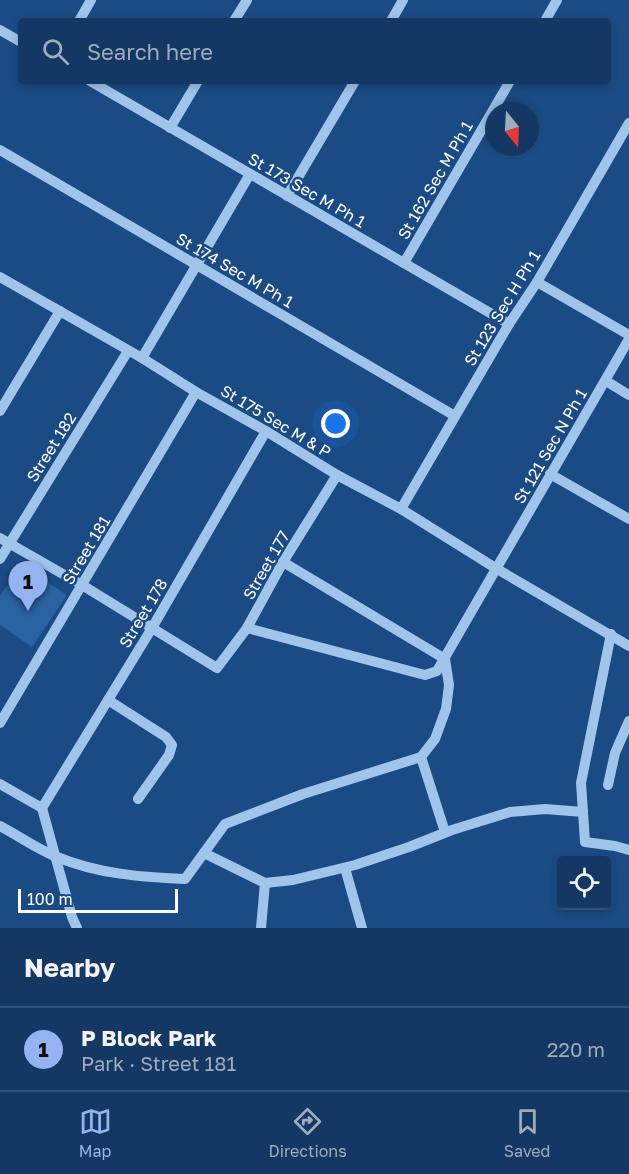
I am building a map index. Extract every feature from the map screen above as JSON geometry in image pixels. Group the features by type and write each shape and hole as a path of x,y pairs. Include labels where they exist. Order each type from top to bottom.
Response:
{"street":[{"path":"81,18 91,0"},
{"path":"236,18 247,0"},
{"path":"393,18 403,0"},
{"path":"547,18 557,0"},
{"path":"0,30 18,40"},
{"name":"St 173 Sec M Ph 1","path":"95,84 509,324"},
{"path":"170,128 196,84"},
{"path":"287,196 353,84"},
{"name":"St 162 Sec M Ph 1","path":"404,262 508,84"},
{"name":"St 123 Sec H Ph 1","path":"401,509 629,123"},
{"name":"St 174 Sec M Ph 1","path":"0,150 455,416"},
{"path":"142,357 250,174"},
{"name":"St 175 Sec M & P","path":"0,277 142,357 196,392 266,431 337,475 401,509 497,569 629,646"},
{"path":"537,282 629,337"},
{"path":"0,411 60,311"},
{"name":"St 121 Sec N Ph 1","path":"445,659 550,474 606,381 629,337"},
{"name":"Street 182","path":"0,559 5,541 128,351"},
{"path":"606,381 629,395"},
{"name":"Street 181","path":"0,723 196,392"},
{"name":"Street 178","path":"42,808 152,628 266,431"},
{"path":"550,474 629,519"},
{"name":"Street 177","path":"152,628 217,668 247,628 283,562 337,475"},
{"path":"5,541 152,628"},
{"path":"283,562 445,659"},
{"path":"247,628 425,675 437,671 445,659"},
{"path":"611,634 581,783 585,842 629,850"},
{"path":"0,826 57,857 105,872 141,878 185,879 225,824 303,794 421,757 435,739 446,709 449,685 445,659"},
{"path":"108,700 166,736 172,745 169,755 138,800"},
{"path":"609,785 615,753 629,721"},
{"path":"421,757 446,832"},
{"path":"0,784 42,808 77,928"},
{"path":"204,853 265,883 293,880 345,868 510,812 544,809 583,812"},
{"path":"345,868 362,928"},
{"path":"261,928 265,883"}],"shaded area":[{"path":"21,565 67,595 32,647 0,625 0,596"}],"place":[{"name":"P Block Park","path":"28,611"}]}
